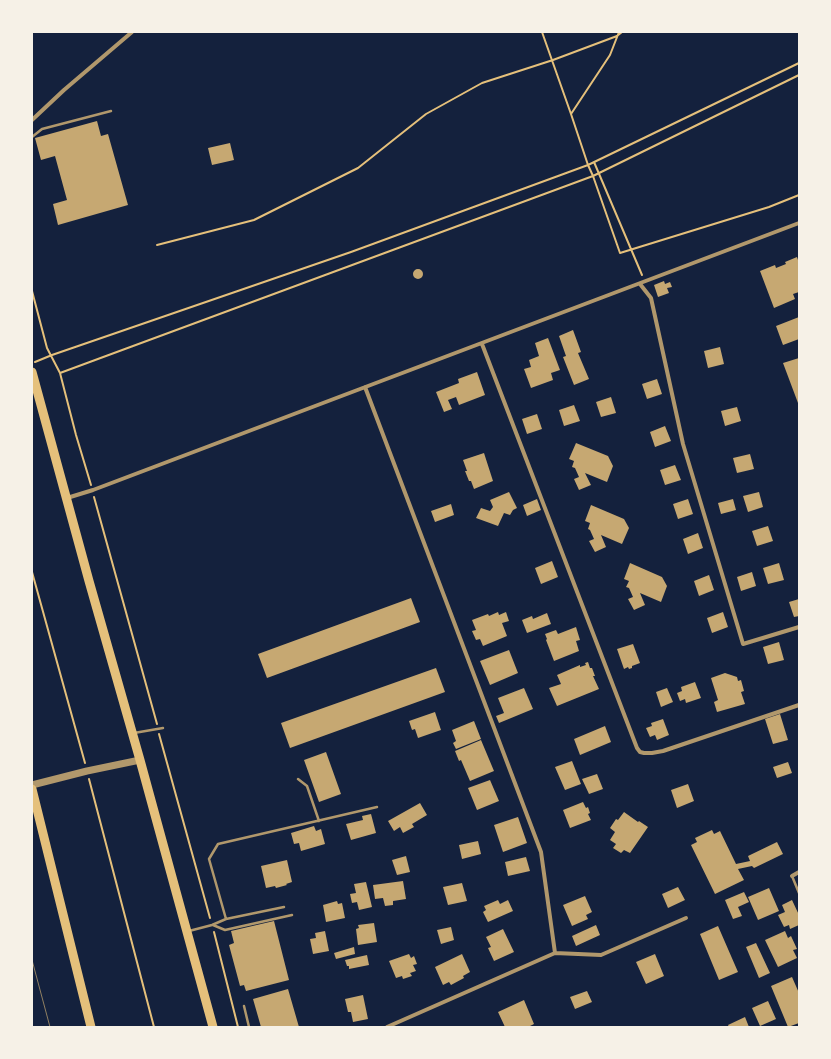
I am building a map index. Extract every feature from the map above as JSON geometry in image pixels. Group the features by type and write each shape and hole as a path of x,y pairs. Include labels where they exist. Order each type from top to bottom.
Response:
{"main road":[{"path":"32,372 213,1027"},
{"path":"32,789 91,1027"}],"street":[{"path":"32,120 64,90 132,32"},
{"path":"66,498 93,490 799,223"},
{"path":"640,284 651,298 683,444 743,644 799,627"},
{"path":"482,344 636,748 640,752 644,753 663,751 799,705"},
{"path":"365,387 541,852 555,953"},
{"path":"32,785 140,760"},
{"path":"792,876 799,872"},
{"path":"387,1027 555,953 601,955 686,918"}],"lane":[{"path":"32,137 42,129 111,111"},
{"path":"133,734 163,728"},
{"path":"298,779 307,786 319,821"},
{"path":"226,919 209,859 218,844 377,807"},
{"path":"792,876 799,893"},
{"path":"187,931 212,925 226,919 284,907"},
{"path":"212,925 225,930 292,915"},
{"path":"244,1006 249,1027"}],"path":[{"path":"542,32 620,253 769,207 799,195"},
{"path":"572,114 610,55 619,32"},
{"path":"157,245 254,220 358,168 426,114 482,83 552,60 617,36 622,32"},
{"path":"32,364 52,355 351,252 588,165 799,63"},
{"path":"60,372 593,176 799,75"},
{"path":"594,162 646,282"},
{"path":"32,291 47,348 60,372 76,435 93,490 212,925 238,1027"},
{"path":"32,572 88,771 154,1027"}],"building":[{"path":"97,121 101,136 108,134 128,205 58,225 53,204 67,200 55,156 41,160 35,138"},
{"path":"230,143 234,160 212,165 208,148"},
{"path":"797,257 798,260 799,259 799,292 793,294 795,299 774,308 760,271 775,265 776,268"},
{"path":"416,269 420,269 423,274 420,279 416,279 413,276 413,272"},
{"path":"664,281 665,284 670,282 672,287 667,288 669,293 658,297 654,285"},
{"path":"799,317 799,339 783,345 776,326"},
{"path":"573,330 581,352 578,353 589,379 574,385 563,357 566,356 559,336"},
{"path":"548,338 560,370 551,373 553,380 531,388 524,369 531,367 529,360 539,356 535,343"},
{"path":"720,347 724,364 708,368 704,351"},
{"path":"799,358 799,402 798,403 783,363"},
{"path":"477,372 485,395 459,405 456,397 448,400 452,409 444,412 436,392 459,383 458,379"},
{"path":"657,379 662,394 647,399 642,384"},
{"path":"611,397 616,413 601,417 596,402"},
{"path":"574,405 580,421 564,426 559,410"},
{"path":"737,407 741,421 725,426 721,411"},
{"path":"537,414 542,429 527,434 522,419"},
{"path":"665,426 671,441 655,447 650,432"},
{"path":"576,443 608,456 613,466 607,482 585,473 591,485 579,490 574,479 579,477 575,468 572,467 574,461 569,459"},
{"path":"484,453 493,481 474,489 465,471 467,471 463,460"},
{"path":"750,454 754,469 737,473 733,458"},
{"path":"675,465 681,480 665,485 660,470"},
{"path":"509,492 517,508 513,510 510,515 504,513 498,526 476,518 481,508 490,511 493,507 490,500"},
{"path":"759,492 763,507 748,512 743,496"},
{"path":"537,499 541,510 527,516 523,505"},
{"path":"688,499 693,514 678,519 673,504"},
{"path":"733,499 736,510 721,514 718,503"},
{"path":"451,504 454,515 435,522 431,511"},
{"path":"591,505 624,519 629,528 622,544 601,535 606,547 595,552 589,541 594,539 590,530 588,529 590,523 585,521"},
{"path":"768,526 773,541 757,546 752,531"},
{"path":"698,533 703,548 688,554 683,539"},
{"path":"552,561 558,577 541,584 535,568"},
{"path":"630,563 662,577 667,586 661,602 640,593 645,605 634,610 628,599 633,597 629,588 626,587 629,581 624,579"},
{"path":"779,563 784,580 768,584 763,568"},
{"path":"752,572 756,586 741,591 737,577"},
{"path":"709,575 714,590 699,596 694,581"},
{"path":"411,598 420,622 267,678 258,654"},
{"path":"799,599 799,616 794,617 789,602"},
{"path":"498,612 499,615 506,612 509,621 502,623 507,636 483,646 480,639 476,640 472,631 476,630 472,620"},
{"path":"723,612 728,627 712,633 707,618"},
{"path":"547,613 551,624 527,633 522,620 532,616 533,619"},
{"path":"576,627 580,640 576,641 579,651 554,661 545,634 556,630 558,634"},
{"path":"779,642 784,660 768,664 763,647"},
{"path":"633,644 640,663 632,666 632,668 629,669 628,667 624,669 617,649"},
{"path":"509,650 518,673 490,685 480,661"},
{"path":"588,662 590,668 592,668 595,676 593,676 599,689 557,706 549,688 561,684 557,675 580,665 580,667 586,665 585,663"},
{"path":"436,668 445,692 290,748 281,723"},
{"path":"725,673 737,677 738,681 741,680 744,691 741,692 745,704 717,712 714,702 718,700 711,678"},
{"path":"695,682 701,698 686,703 685,699 680,701 677,693 682,691 681,687"},
{"path":"524,688 533,709 499,723 496,716 504,713 498,698"},
{"path":"667,688 673,702 661,707 656,692"},
{"path":"435,712 441,730 418,738 415,729 412,730 409,721"},
{"path":"780,714 788,740 773,744 765,719"},
{"path":"663,719 669,735 657,740 655,735 650,737 646,728 652,726 651,723"},
{"path":"474,721 481,739 456,749 453,743 456,741 452,730"},
{"path":"605,726 611,742 580,755 574,739"},
{"path":"481,740 494,771 470,781 461,760 459,761 455,751"},
{"path":"326,752 341,794 319,802 304,760"},
{"path":"572,761 581,784 565,790 555,767"},
{"path":"788,762 792,773 777,778 773,767"},
{"path":"597,774 603,789 589,794 582,779"},
{"path":"490,780 499,801 477,810 468,788"},
{"path":"688,784 694,801 677,808 671,790"},
{"path":"583,802 586,808 588,807 590,813 588,814 591,820 570,828 563,810"},
{"path":"420,803 427,815 412,824 414,827 403,833 400,827 394,831 388,821"},
{"path":"624,812 648,827 630,853 624,850 621,853 613,848 616,844 610,840 615,832 610,828 616,819 618,820"},
{"path":"371,814 376,833 351,840 346,824 363,820 362,816"},
{"path":"518,817 527,843 503,852 494,825"},
{"path":"314,826 316,831 321,829 325,844 301,851 299,843 294,844 291,833"},
{"path":"712,830 714,834 720,831 736,864 750,861 748,856 777,842 783,854 754,868 752,866 738,869 744,880 715,894 691,845 697,842 695,838"},
{"path":"478,841 481,854 462,859 459,845"},
{"path":"406,856 410,872 397,875 392,860"},
{"path":"526,857 530,871 508,876 505,862"},
{"path":"287,860 292,882 276,888 275,886 266,888 261,866"},
{"path":"403,881 406,899 393,901 393,905 385,906 383,898 375,899 373,885"},
{"path":"366,882 372,907 359,910 357,902 352,903 350,894 356,893 354,884"},
{"path":"462,883 467,901 448,905 443,887"},
{"path":"678,887 685,900 668,908 662,894"},
{"path":"769,888 779,911 758,920 748,897"},
{"path":"744,892 749,902 738,907 742,916 733,919 725,900"},
{"path":"585,896 592,912 586,915 588,919 572,926 563,905"},
{"path":"498,900 500,904 508,900 513,911 488,922 483,912 486,910 484,906"},
{"path":"792,900 799,915 799,925 790,929 789,925 784,927 778,915 785,912 782,905"},
{"path":"337,901 338,904 342,903 345,918 326,922 323,905"},
{"path":"274,921 289,980 246,991 244,985 240,986 229,945 234,943 231,931"},
{"path":"374,923 377,942 358,945 356,929 359,928 358,925"},
{"path":"596,925 600,935 576,946 572,936"},
{"path":"718,926 738,972 719,980 700,934"},
{"path":"451,927 454,940 441,944 437,930"},
{"path":"503,929 514,952 494,961 488,948 491,947 486,937"},
{"path":"325,931 329,951 313,954 310,939 316,938 315,933"},
{"path":"785,931 788,938 791,936 797,949 793,950 797,958 778,967 765,940"},
{"path":"756,943 770,973 759,978 746,947"},
{"path":"354,947 355,954 336,959 334,953"},
{"path":"409,954 411,958 414,956 417,964 413,965 416,971 410,973 412,976 403,979 402,976 396,978 389,961"},
{"path":"462,954 470,972 463,976 464,978 451,985 449,982 443,985 435,967"},
{"path":"655,954 664,976 646,984 636,962"},
{"path":"367,955 369,965 349,969 349,966 347,966 345,960"},
{"path":"792,977 799,993 799,1023 788,1027 771,986"},
{"path":"288,989 299,1027 261,1027 253,999"},
{"path":"587,991 592,1002 575,1009 570,997"},
{"path":"363,995 368,1019 353,1022 351,1012 348,1012 345,999"},
{"path":"524,1000 534,1024 528,1027 505,1027 498,1012"},
{"path":"768,1001 776,1019 760,1026 752,1008"},
{"path":"745,1017 749,1027 729,1027 728,1025"}],"tram line":[{"path":"32,960 50,1027"}]}
